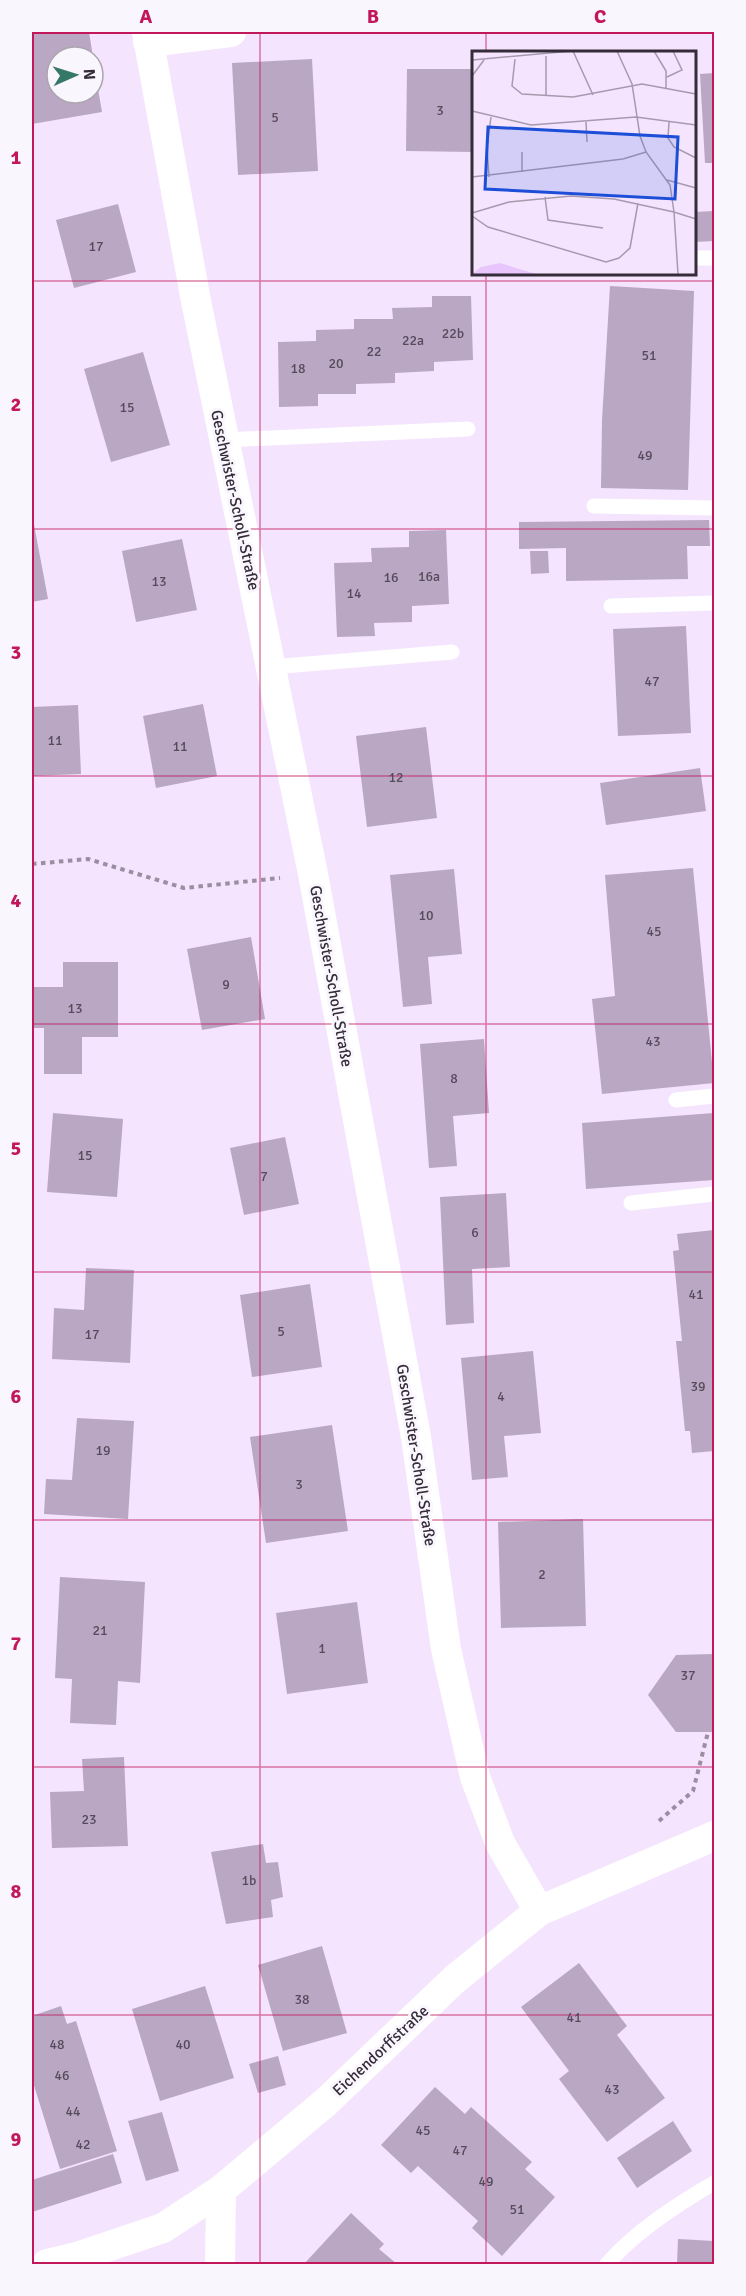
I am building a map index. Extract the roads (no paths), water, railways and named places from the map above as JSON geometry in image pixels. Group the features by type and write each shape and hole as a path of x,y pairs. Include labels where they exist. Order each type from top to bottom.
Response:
{"street":[{"path":"147,37 231,32"},
{"name":"Geschwister-Scholl-Straße","path":"147,37 196,301 314,874 416,1437 446,1649 475,1777 500,1843 539,1911"},
{"name":"Eichendorffstraße","path":"47,2265 164,2228 221,2190 326,2102 455,1979 539,1911 714,1836"},
{"path":"220,2265 221,2190"}],"lane":[{"path":"695,258 714,258"},
{"path":"224,440 468,429"},
{"path":"594,506 714,508"},
{"path":"611,606 714,603"},
{"path":"271,668 452,652"},
{"path":"676,1100 714,1096"},
{"path":"631,1203 714,1194"},
{"path":"607,2265 630,2241 684,2201 714,2183"}]}
